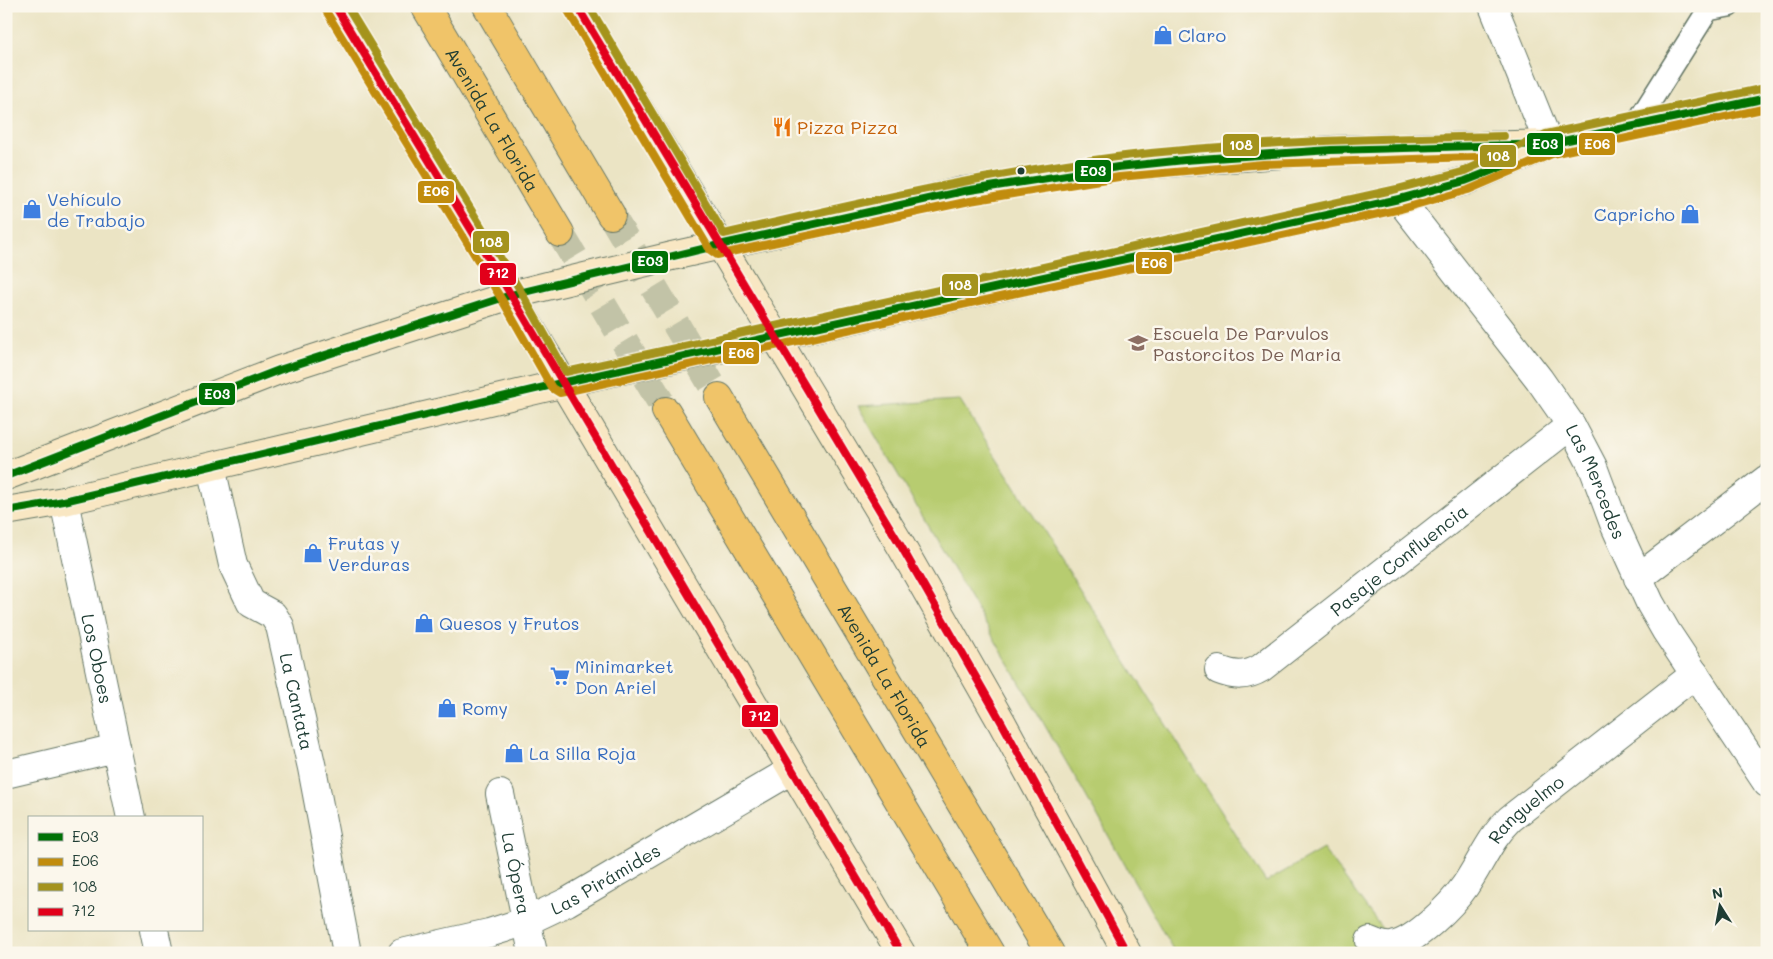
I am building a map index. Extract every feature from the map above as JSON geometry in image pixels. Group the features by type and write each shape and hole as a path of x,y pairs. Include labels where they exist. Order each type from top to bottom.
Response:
{"main road":[{"path":"335,6 511,295 561,383 901,953"},
{"name":"Avenida La Florida","path":"424,6 560,233"},
{"path":"487,6 611,215"},
{"path":"577,6 956,642 1127,953"},
{"path":"6,476 280,370 511,295 672,256 964,191 1118,167 1331,150 1549,144 1767,98"},
{"path":"6,511 64,501 561,383 775,338 1399,199 1465,181 1549,144"},
{"name":"Avenida La Florida","path":"719,397 1050,953"},
{"path":"666,411 990,953"}],"street":[{"path":"1493,6 1549,144"},
{"name":"Las Mercedes","path":"1399,199 1539,379 1572,425 1593,467 1638,578 1666,631 1767,782"},
{"name":"Pasaje Confluencia","path":"1219,670 1242,676 1261,668 1572,425"},
{"name":"La Cantata","path":"210,467 233,565 251,602 273,614 280,626 312,768 347,953"},
{"path":"1638,578 1767,479"},
{"name":"Los Oboes","path":"64,501 131,816"},
{"name":"Ranguelmo","path":"1370,941 1391,946 1404,943 1415,935 1444,910 1460,892 1492,839 1510,819 1695,674"},
{"path":"6,774 116,748"},
{"name":"Las Pirámides","path":"402,953 489,933 526,921 608,880 792,770"},
{"name":"La Ópera","path":"500,794 533,953"},
{"path":"154,932 159,953"}],"lane":[{"path":"1635,126 1708,10 1729,6"}],"green space":[{"path":"960,400 1266,882 1323,849 1400,953 1175,953 1082,789 858,406"}],"tunnel":[{"path":"611,215 719,397"},
{"path":"560,233 666,411"}],"transit line":[{"name":"712","path":"335,6 511,295 901,953"},
{"name":"108","path":"347,6 520,290 566,372 1397,189 1462,172 1546,134 1765,88"},
{"name":"712","path":"577,6 901,546 1002,723 1127,953"},
{"name":"108","path":"589,6 724,234 968,181 1116,157 1261,144 1504,136"},
{"name":"E06","path":"326,11 502,300 552,388 560,393 1401,209 1468,190 1552,154 1767,108"},
{"name":"E06","path":"568,11 710,250 717,255 970,201 1119,177 1263,164 1504,156"},
{"name":"E03","path":"6,476 279,370 511,295 719,245 964,191 1118,167 1185,160 1331,150 1549,144 1767,98"},
{"name":"E03","path":"6,511 64,501 561,383 1399,199 1465,181 1506,165"}],"place":[{"name":"Claro","path":"1163,35"},
{"name":"Pizza Pizza","path":"782,127"},
{"name":"Vehículo de Trabajo","path":"32,209"},
{"name":"Capricho","path":"1690,214"},
{"name":"Escuela De Parvulos Pastorcitos De Maria","path":"1138,343"},
{"name":"Frutas y Verduras","path":"313,553"},
{"name":"Quesos y Frutos","path":"424,623"},
{"name":"Minimarket Don Ariel","path":"560,676"},
{"name":"Romy","path":"447,708"},
{"name":"La Silla Roja","path":"514,753"}]}
